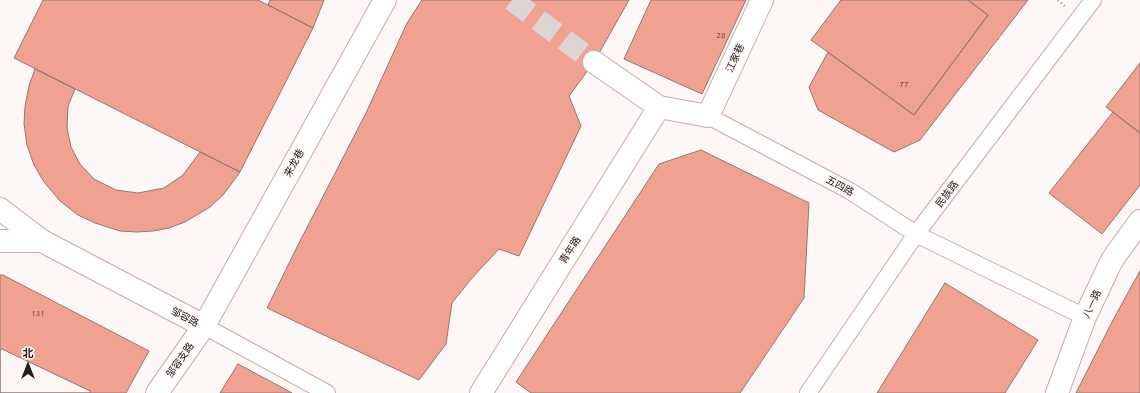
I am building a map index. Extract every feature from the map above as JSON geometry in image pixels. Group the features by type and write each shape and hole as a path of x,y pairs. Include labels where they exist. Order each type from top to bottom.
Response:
{"street":[{"name":"来龙巷","path":"204,326 385,0"},
{"name":"江家巷","path":"708,116 762,0"},
{"name":"民族路","path":"808,393 916,234 1093,0"},
{"name":"五四路","path":"594,62 659,106 708,116 850,191 916,234 1085,317"},
{"name":"青年路","path":"481,393 659,106"},
{"name":"邹容路","path":"0,209 42,241 204,326 327,393"},
{"name":"八一路","path":"1057,393 1085,317 1112,260 1140,221"},
{"name":"邹容路","path":"0,241 42,241"},
{"name":"邹容支路","path":"156,393 204,326"}],"building":[{"path":"43,0 258,0 313,28 240,172 14,58"},
{"path":"270,0 324,0 313,28 268,5"},
{"path":"422,0 629,0 594,62 569,96 581,126 519,256 499,249 471,279 452,303 446,344 419,380 267,308 366,113 407,23"},
{"path":"651,0 746,0 702,94 624,59"},
{"path":"841,0 968,0 988,15 914,115 811,40"},
{"path":"968,0 1028,0 920,140 894,152 818,110 809,87 828,52 914,115 988,15"},
{"path":"1140,63 1140,133 1106,107"},
{"path":"35,69 75,89 68,106 67,128 71,147 80,164 94,179 116,190 138,193 164,188 183,175 200,152 240,172 224,194 210,207 185,222 169,228 137,232 120,231 95,223 78,215 60,201 44,182 34,165 27,145 24,124 25,106 29,86"},
{"path":"1113,112 1140,133 1140,185 1102,234 1049,193"},
{"path":"701,150 809,203 804,298 740,393 531,393 516,382 659,164"},
{"path":"1140,271 1140,393 1076,393 1113,320"},
{"path":"0,275 3,275 149,351 126,393 0,393"},
{"path":"945,283 1038,340 1005,393 877,393"},
{"path":"2,349 90,391 90,393 0,393 0,350"},
{"path":"238,364 292,393 220,393"}],"tunnel":[{"path":"512,0 594,62"}]}
